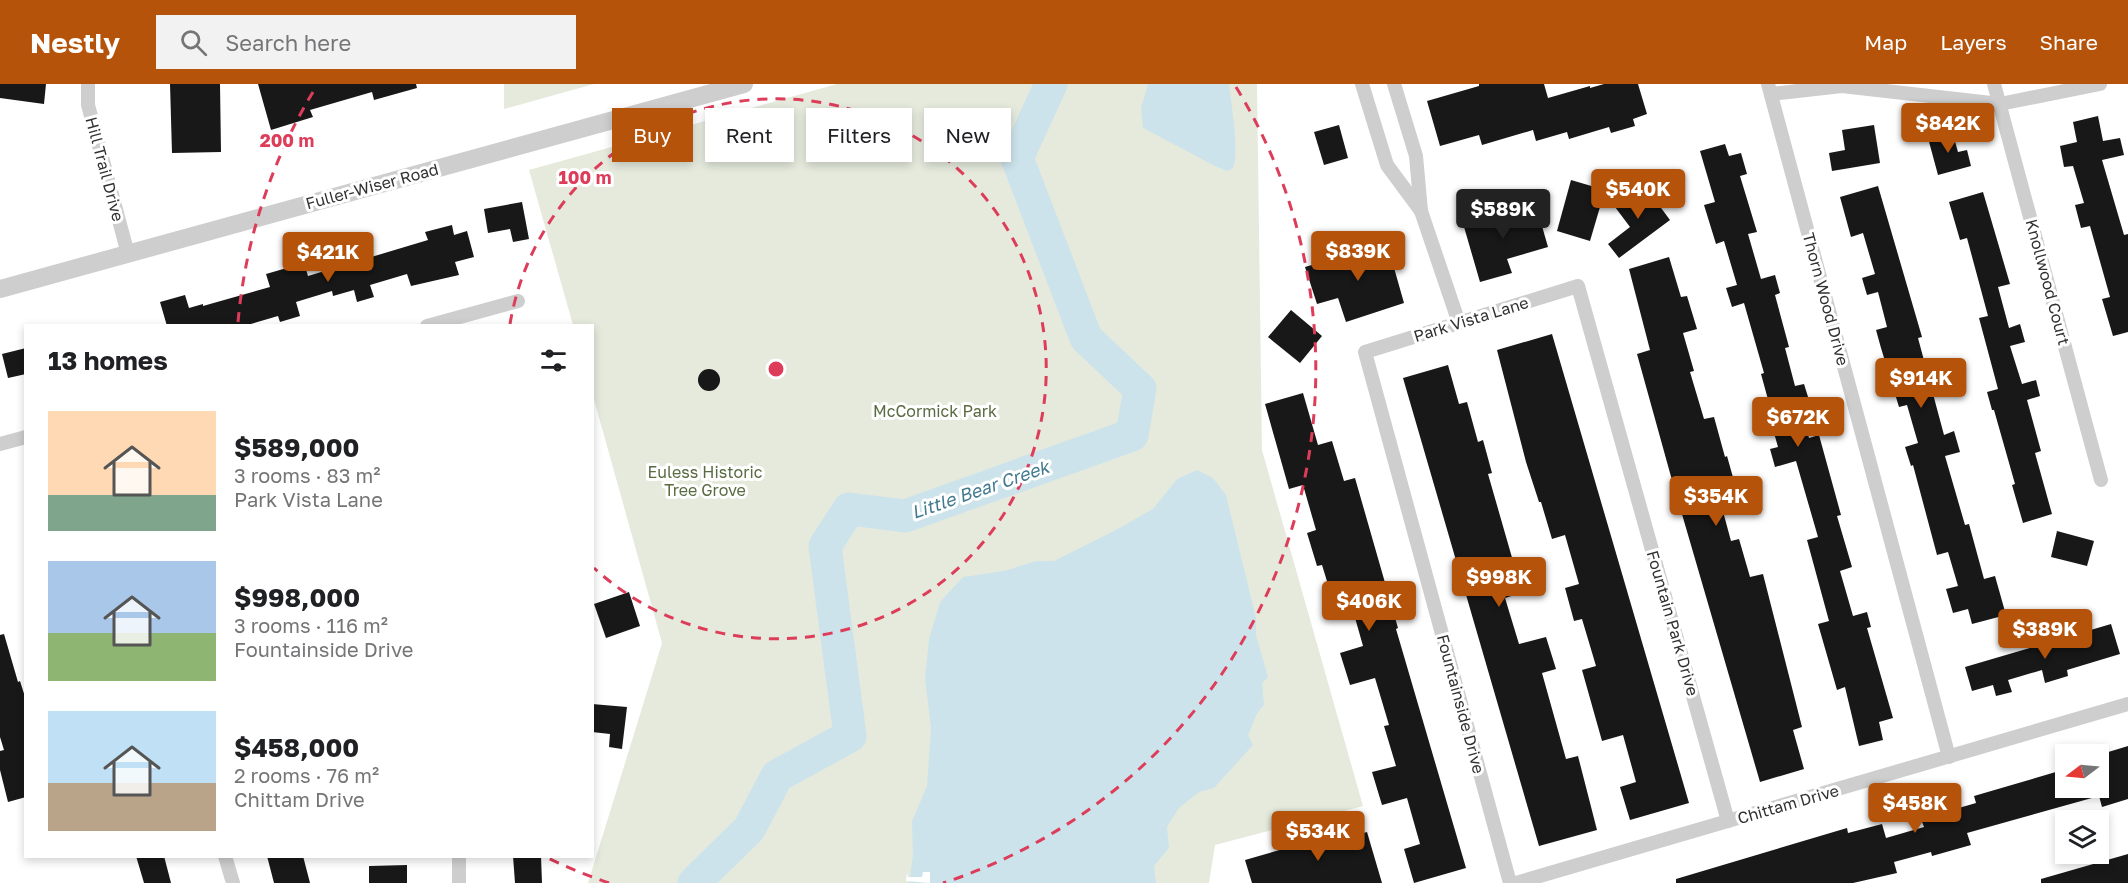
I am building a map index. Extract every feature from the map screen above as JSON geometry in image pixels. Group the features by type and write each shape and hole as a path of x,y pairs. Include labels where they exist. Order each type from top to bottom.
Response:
{"street":[{"name":"Hill Trail Drive","path":"88,84 88,105 128,254"},
{"name":"Fuller-Wiser Road","path":"0,289 744,84"},
{"path":"1362,84 1387,165 1421,211"},
{"path":"1395,84 1416,156 1421,211 1459,323"},
{"name":"Knollwood Court","path":"1994,84 2101,480"},
{"path":"1769,89 1842,86 2000,104 2100,84"},
{"name":"Thorn Wood Drive","path":"1769,89 1948,757"},
{"name":"Park Vista Lane","path":"1365,352 1578,286"},
{"name":"Fountain Park Drive","path":"1578,286 1728,821"},
{"path":"434,324 518,301"},
{"name":"Fountainside Drive","path":"1365,352 1510,883"},
{"path":"0,444 24,438"},
{"name":"Chittam Drive","path":"1516,883 2128,704"},
{"path":"226,858 233,883"},
{"path":"459,858 459,883"}],"green space":[{"path":"504,84 594,84 504,109"},
{"name":"McCormick Park","path":"837,84 1257,84 1262,450 1363,806 1215,845 1209,883 588,883 662,643 594,400 594,324 573,324 529,170 612,147 612,162 693,162 693,124 705,121 705,162 794,162 794,108 751,108"}],"water":[{"path":"1148,84 1229,84 1236,149 1232,169 1227,171 1217,167 1143,128 1141,108"},
{"path":"1197,470 1213,478 1226,495 1256,618 1256,635 1268,677 1262,683 1264,705 1256,716 1248,735 1253,745 1214,788 1199,792 1179,808 1167,827 1169,848 1154,866 1156,883 909,883 913,855 912,821 927,786 931,728 925,679 929,639 940,602 963,577 1004,571 1036,561 1054,561 1112,532 1153,509 1177,479"}],"pier":[{"path":"923,872 930,872 930,883 906,881 907,873 908,877 922,877"}],"building":[{"path":"0,84 46,84 44,104 0,98"},
{"path":"170,84 220,84 221,152 172,153"},
{"path":"258,84 416,84 417,88 374,100 372,92 310,110 313,117 271,130"},
{"path":"1479,84 1544,84 1548,98 1590,86 1590,88 1604,84 1638,84 1647,114 1633,119 1635,126 1611,133 1609,127 1569,139 1567,132 1536,141 1533,130 1482,145 1479,135 1440,146 1427,101 1479,86"},
{"path":"2098,116 2103,141 2120,138 2124,155 2102,160 2124,235 2128,234 2128,332 2113,336 2102,299 2110,297 2090,226 2081,228 2075,205 2084,203 2073,166 2064,167 2060,146 2077,142 2073,122"},
{"path":"1339,125 1348,158 1324,165 1314,132"},
{"path":"1874,125 1880,163 1832,171 1829,153 1845,150 1842,130"},
{"path":"1952,131 1958,152 1967,150 1971,166 1938,175 1928,138"},
{"path":"1725,144 1729,156 1741,153 1747,174 1740,176 1757,232 1748,234 1761,279 1775,275 1780,293 1775,295 1789,347 1785,348 1795,386 1804,384 1809,400 1799,403 1809,438 1819,435 1841,515 1837,516 1852,567 1840,571 1853,616 1867,612 1871,627 1867,628 1893,718 1879,722 1883,740 1859,746 1845,687 1837,690 1818,624 1829,621 1807,540 1818,537 1796,461 1775,467 1770,449 1778,447 1772,426 1775,425 1761,374 1764,373 1744,303 1732,307 1726,288 1737,285 1724,241 1716,244 1704,205 1715,202 1700,151"},
{"path":"1571,180 1605,190 1590,241 1557,231"},
{"path":"1644,185 1670,220 1619,258 1608,244 1630,227 1615,207"},
{"path":"1878,186 1922,337 1918,338 1944,435 1954,431 1960,452 1945,456 1965,525 1969,524 1984,579 1995,576 2006,615 1972,624 1968,609 1953,613 1946,589 1958,586 1948,552 1937,555 1913,465 1911,466 1905,447 1918,443 1907,405 1899,407 1876,330 1887,327 1878,292 1867,295 1862,278 1875,274 1863,233 1851,237 1840,197"},
{"path":"1983,192 2010,284 1998,287 2009,328 2020,324 2025,342 2010,346 2022,384 2036,380 2040,396 2027,400 2041,451 2035,453 2052,514 2023,523 2012,485 2015,484 1987,392 1998,389 1979,318 1988,316 1967,238 1960,240 1949,202"},
{"path":"522,202 529,239 513,242 510,229 488,233 484,209"},
{"path":"1536,205 1548,247 1507,259 1512,273 1480,282 1462,220 1494,211 1495,217"},
{"path":"452,225 454,235 467,231 474,257 455,262 459,275 411,286 407,274 370,285 374,297 357,302 354,290 333,296 332,291 296,302 300,316 280,322 278,316 251,324 166,324 160,302 185,295 189,308 203,304 203,306 270,287 266,274 304,263 308,276 428,240 425,232"},
{"path":"1387,243 1404,303 1346,322 1338,298 1317,304 1305,267"},
{"path":"1669,257 1681,297 1687,296 1697,329 1683,333 1694,371 1690,372 1704,419 1714,417 1736,488 1718,493 1731,541 1739,539 1750,577 1763,574 1802,727 1793,730 1804,769 1760,782 1637,354 1650,350 1629,269"},
{"path":"1291,310 1322,336 1300,363 1268,337"},
{"path":"1552,334 1689,803 1630,820 1620,787 1636,782 1623,735 1602,741 1582,670 1596,666 1582,619 1574,621 1565,588 1579,584 1565,535 1552,539 1541,502 1539,502 1526,462 1497,350"},
{"path":"24,348 24,374 8,378 2,354"},
{"path":"1448,365 1459,404 1467,402 1478,442 1483,440 1492,473 1488,474 1513,561 1522,559 1531,590 1505,598 1519,644 1546,637 1556,669 1542,673 1566,759 1578,756 1597,830 1539,846 1403,378"},
{"path":"709,369 717,372 720,380 717,388 709,391 701,388 698,380 701,372"},
{"path":"1303,393 1318,445 1332,441 1344,481 1355,478 1398,628 1396,629 1466,868 1414,883 1404,849 1420,844 1407,798 1382,805 1372,772 1396,766 1384,726 1389,725 1375,678 1350,685 1340,653 1363,646 1350,600 1334,604 1322,565 1317,566 1307,533 1316,530 1303,485 1289,489 1265,404"},
{"path":"2057,531 2094,541 2087,566 2051,557"},
{"path":"629,592 640,626 606,638 594,604"},
{"path":"2111,624 2120,654 2067,670 2068,676 2045,683 2042,670 2008,680 2012,692 1996,696 1993,685 1972,691 1965,667"},
{"path":"4,634 18,682 20,681 24,694 24,798 8,802 0,770 0,751 4,750 0,737 0,635"},
{"path":"594,704 627,707 622,749 609,747 610,734 594,732"},
{"path":"2128,746 2128,799 2102,807 2100,798 2109,798 2109,752"},
{"path":"2055,772 2055,798 2092,798 1967,833 1971,845 1932,856 1931,852 1894,862 1897,873 1853,883 1676,883 1676,879 1847,828 1848,833 1882,824 1886,838 1924,827 1921,819 1976,803 1974,796"},
{"path":"1367,832 1382,883 1252,883 1245,860 1290,847 1289,842 1323,833 1326,844"},
{"path":"2128,854 2128,883 2041,883 2041,879 2093,864 2109,864 2109,859"},
{"path":"137,858 165,858 171,883 144,883"},
{"path":"268,858 304,858 310,883 274,883"},
{"path":"513,858 541,858 542,883 515,883"},
{"path":"407,865 407,883 369,883 369,866"}],"waterway":[{"name":"Little Bear Creek","path":"694,883 749,829 777,776 850,736 825,546 849,509 905,516 1132,435 1140,389 1086,338 1017,158 1051,84"}],"park label":[{"name":"Euless Historic Tree Grove","path":"705,481"}]}
